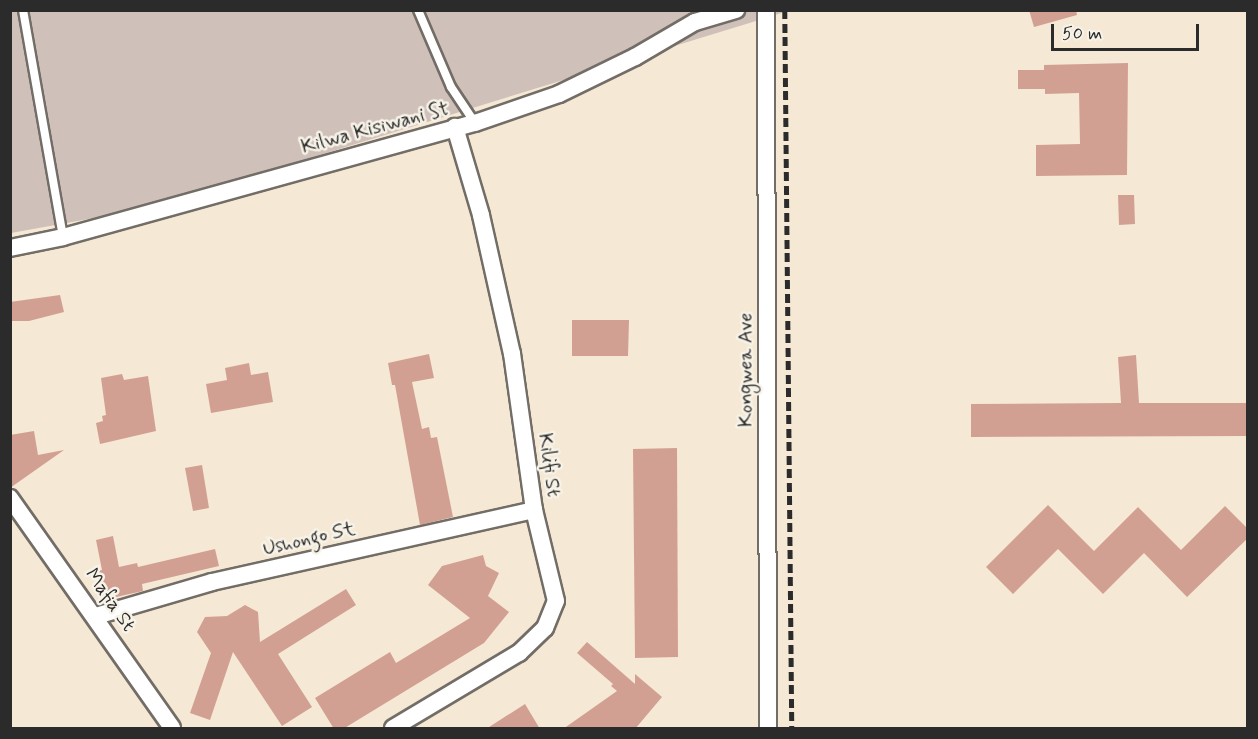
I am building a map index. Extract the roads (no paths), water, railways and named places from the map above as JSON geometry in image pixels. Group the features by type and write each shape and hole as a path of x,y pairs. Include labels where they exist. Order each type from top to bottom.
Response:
{"street":[{"name":"Kilwa Kisiwani St","path":"10,248 63,237 475,123 559,94 635,57 695,22 736,10"},
{"name":"Kongwea Ave","path":"766,10 768,729"},
{"name":"Kilifi St","path":"393,729 519,653 545,628 556,601 534,510 512,354 481,215 455,127"},
{"name":"Mafia St","path":"10,498 96,616 172,729"},
{"name":"Ushongo St","path":"96,616 212,582 534,510"}],"lane":[{"path":"23,10 63,237"},
{"path":"418,10 451,87 475,123"}],"railway":[{"path":"785,10 792,728"}]}
